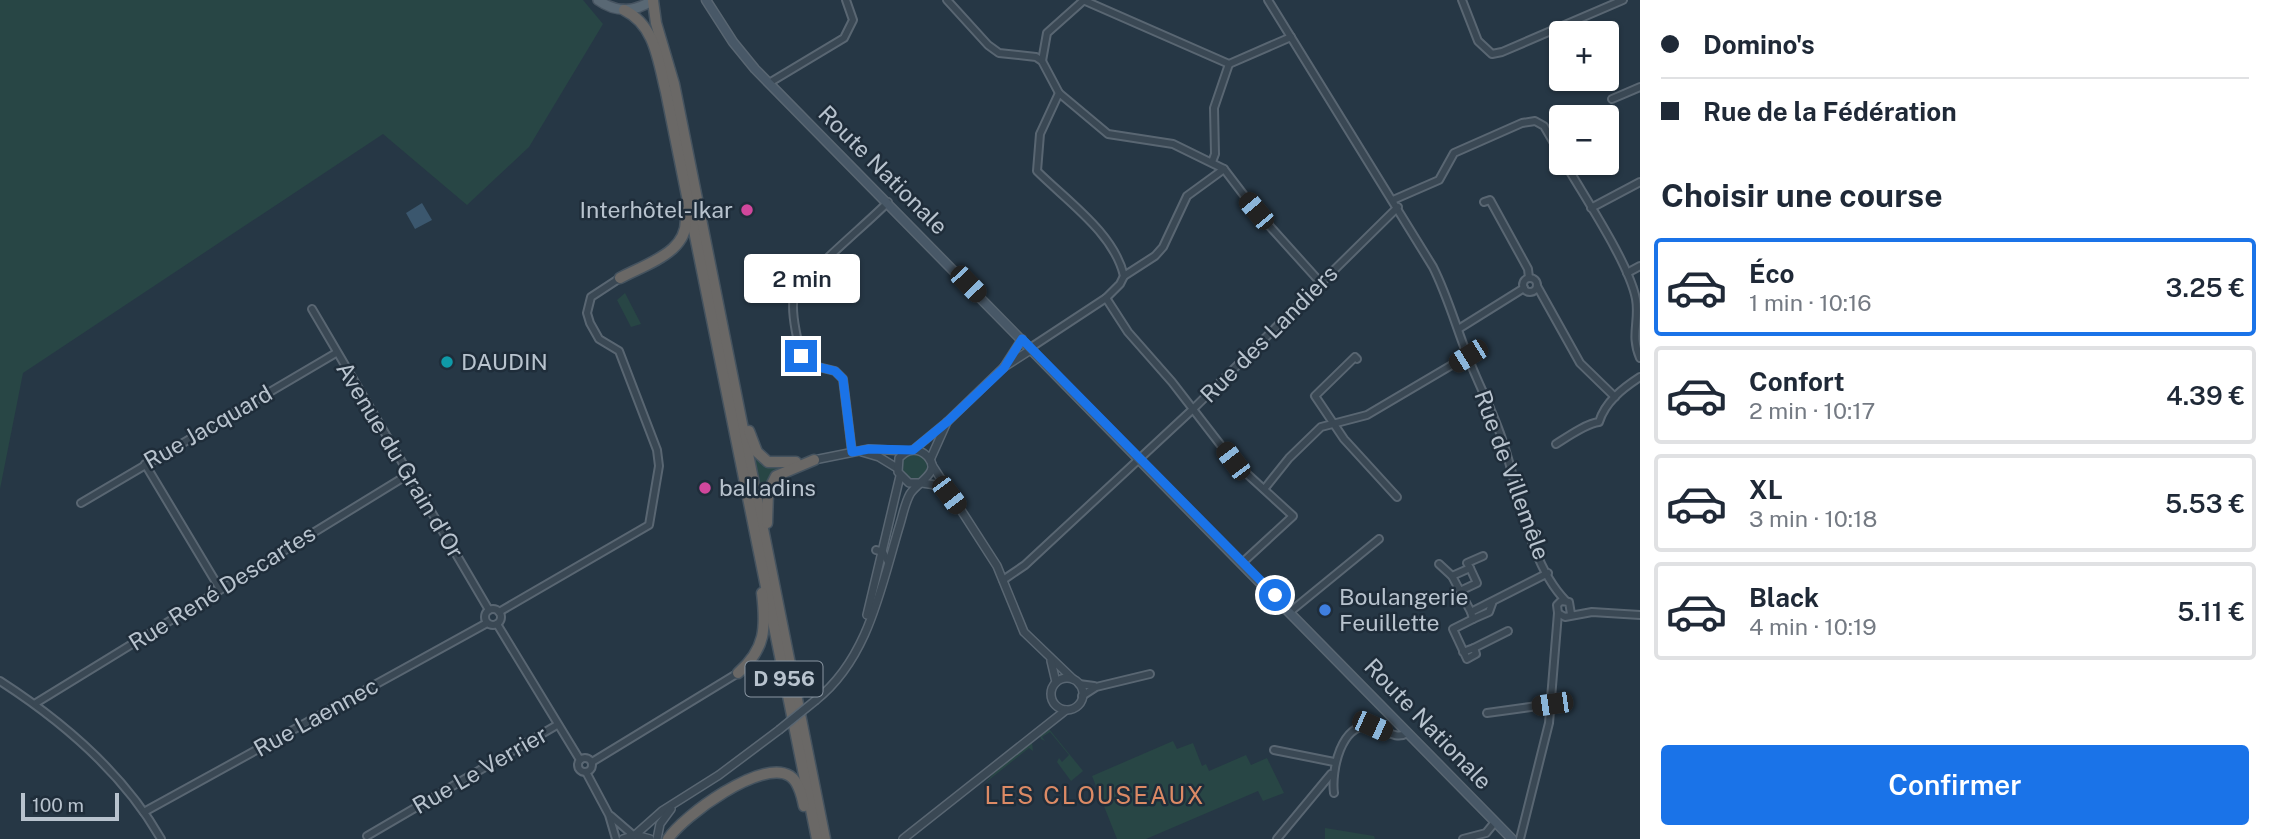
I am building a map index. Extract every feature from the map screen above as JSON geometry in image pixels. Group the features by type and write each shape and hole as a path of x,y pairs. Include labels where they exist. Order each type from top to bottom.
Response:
{"highway":[{"name":"D 956","path":"653,0 656,23 674,84 825,839"},
{"name":"D 956","path":"624,10 643,22 653,41 685,181 817,839"},
{"path":"620,278 673,250 681,241 687,221 682,194 685,181"},
{"name":"D 956","path":"738,405 757,452 768,462 814,460"},
{"name":"D 956","path":"779,608 766,518 768,492 782,472 814,460"},
{"name":"D 956","path":"738,673 757,653 764,638 757,537"},
{"name":"D 956","path":"668,839 696,810 771,772 784,774 794,781 806,811 814,821"}],"main road":[{"path":"598,0 624,10 642,7 653,0"},
{"name":"Route Nationale","path":"706,0 733,42 769,83 1291,611 1512,839"}],"street":[{"path":"769,83 844,38 853,20 846,0"},
{"path":"947,0 988,45 999,53 1036,57 1042,61 1059,93 1108,134 1173,144 1224,169 1320,282"},
{"path":"1042,61 1047,33 1084,0 1229,64 1291,37"},
{"name":"Rue de Villemêle","path":"1268,0 1433,267 1460,328 1468,356 1504,443 1524,516 1557,591 1569,603"},
{"path":"1462,0 1478,41 1492,54 1607,3 1623,0"},
{"path":"1212,162 1214,108 1229,64"},
{"path":"1612,99 1640,87"},
{"path":"1059,93 1040,134 1037,172 1098,230 1121,265 1124,276"},
{"path":"1393,200 1439,180 1454,153 1522,123 1535,121 1544,126 1549,135"},
{"path":"623,839 634,835 662,811 779,730 843,674 863,637 882,556 900,458 947,422 1004,368 1106,298 1121,284 1124,276 1163,247 1187,196 1224,169"},
{"path":"1572,175 1627,274 1637,301 1634,344 1640,358"},
{"path":"1591,208 1640,182"},
{"path":"1484,202 1490,200 1528,269 1529,278"},
{"path":"855,452 843,379 835,371 806,364 801,356 793,303 803,285 888,202"},
{"name":"Rue des Landiers","path":"1003,580 1024,565 1194,409 1398,207"},
{"path":"1627,274 1640,267"},
{"path":"616,839 609,815 586,772 579,769 580,760 497,624 487,622 486,615 489,610 499,612 649,525 659,466 657,450 619,351 599,339 587,313 591,297 620,278"},
{"path":"1529,278 1535,280 1580,363 1615,397"},
{"path":"1524,288 1524,282 1529,278"},
{"path":"1524,288 1532,291 1537,286"},
{"path":"1460,328 1524,288"},
{"path":"1106,298 1128,332 1194,409 1233,461 1293,516 1242,563"},
{"name":"Avenue du Grain d'Or","path":"312,309 489,610"},
{"path":"1004,368 1022,339"},
{"name":"Rue Jacquard","path":"81,503 336,353"},
{"path":"1265,488 1289,458 1321,427 1367,415 1468,356"},
{"path":"1357,359 1355,357 1315,396 1344,439 1396,497"},
{"path":"1556,444 1591,423 1599,422 1602,410 1640,377"},
{"path":"882,556 908,498 929,475 931,462 947,422"},
{"path":"814,460 855,452 910,451 926,454 949,495 986,547 1024,632 1076,682 1082,696"},
{"path":"855,452 879,457 909,483 936,485 949,495"},
{"path":"145,464 220,589"},
{"name":"Rue René Descartes","path":"36,703 409,474"},
{"path":"1291,611 1379,539"},
{"path":"1460,591 1477,583 1467,563 1483,555"},
{"path":"1439,564 1452,576 1472,615"},
{"path":"1452,576 1469,568"},
{"path":"1508,631 1474,648 1476,654 1467,659 1453,629 1493,601 1548,573"},
{"name":"Rue de Villemêle","path":"1557,591 1557,605 1565,615"},
{"path":"1522,837 1552,704 1556,635 1569,603"},
{"path":"1557,605 1569,603 1592,612"},
{"path":"497,624 501,617 499,612"},
{"path":"1565,615 1592,612 1640,615"},
{"name":"Rue Laennec","path":"144,812 487,622"},
{"path":"1044,726 1054,704 1051,695 1056,682 1049,657"},
{"path":"592,762 738,673"},
{"path":"903,839 1044,726 1066,710 1079,705 1082,696 1096,687 1150,674"},
{"path":"0,681 36,703 133,794 161,839"},
{"path":"1056,682 1076,682 1096,687"},
{"path":"1054,704 1066,710"},
{"path":"1487,713 1552,704"},
{"name":"Rue Le Verrier","path":"367,835 557,725"},
{"path":"1334,793 1331,774 1334,762 1348,736 1357,728 1372,726 1395,736 1408,733"},
{"path":"1274,750 1334,762"},
{"path":"580,760 587,758 592,762"},
{"path":"586,772 592,768 592,762"},
{"path":"1277,839 1331,774"},
{"path":"657,839 663,817 676,803"},
{"path":"609,815 634,835 650,839"},
{"path":"1463,839 1486,833 1495,822"}],"green space":[{"path":"0,0 583,0 603,24 529,147 467,205 383,134 23,373 0,489"},
{"path":"625,293 641,324 631,327 617,300"},
{"path":"754,454 779,469 764,502"},
{"path":"914,454 923,458 927,467 923,476 914,480 905,476 901,467 905,458"},
{"path":"1049,729 1083,771 1071,781 1057,762 1059,758 1062,762 1069,755 1050,732 1042,737 1045,741 1041,739 1040,735"},
{"path":"1173,741 1177,749 1193,743 1202,766 1206,764 1209,771 1246,755 1251,765 1267,758 1284,793 1263,801 1258,791 1146,839 1117,839 1092,776"},
{"path":"1032,742 1033,751 1029,748 985,783 997,770 985,777"},
{"path":"1325,828 1374,836 1375,839 1325,839"}],"water":[{"path":"422,203 432,220 415,229 406,213"}],"place":[{"name":"Interhôtel-Ikar","path":"747,210"},
{"name":"DAUDIN","path":"447,362"},
{"name":"balladins","path":"705,488"},
{"name":"Boulangerie Feuillette","path":"1325,610"}],"district":[{"name":"LES CLOUSEAUX","path":"1095,796"}],"route":[{"path":"801,356 806,364 835,371 843,379 852,452 869,449 907,451 913,450 926,440 1004,368 1014,347 1022,339 1275,595"}]}
